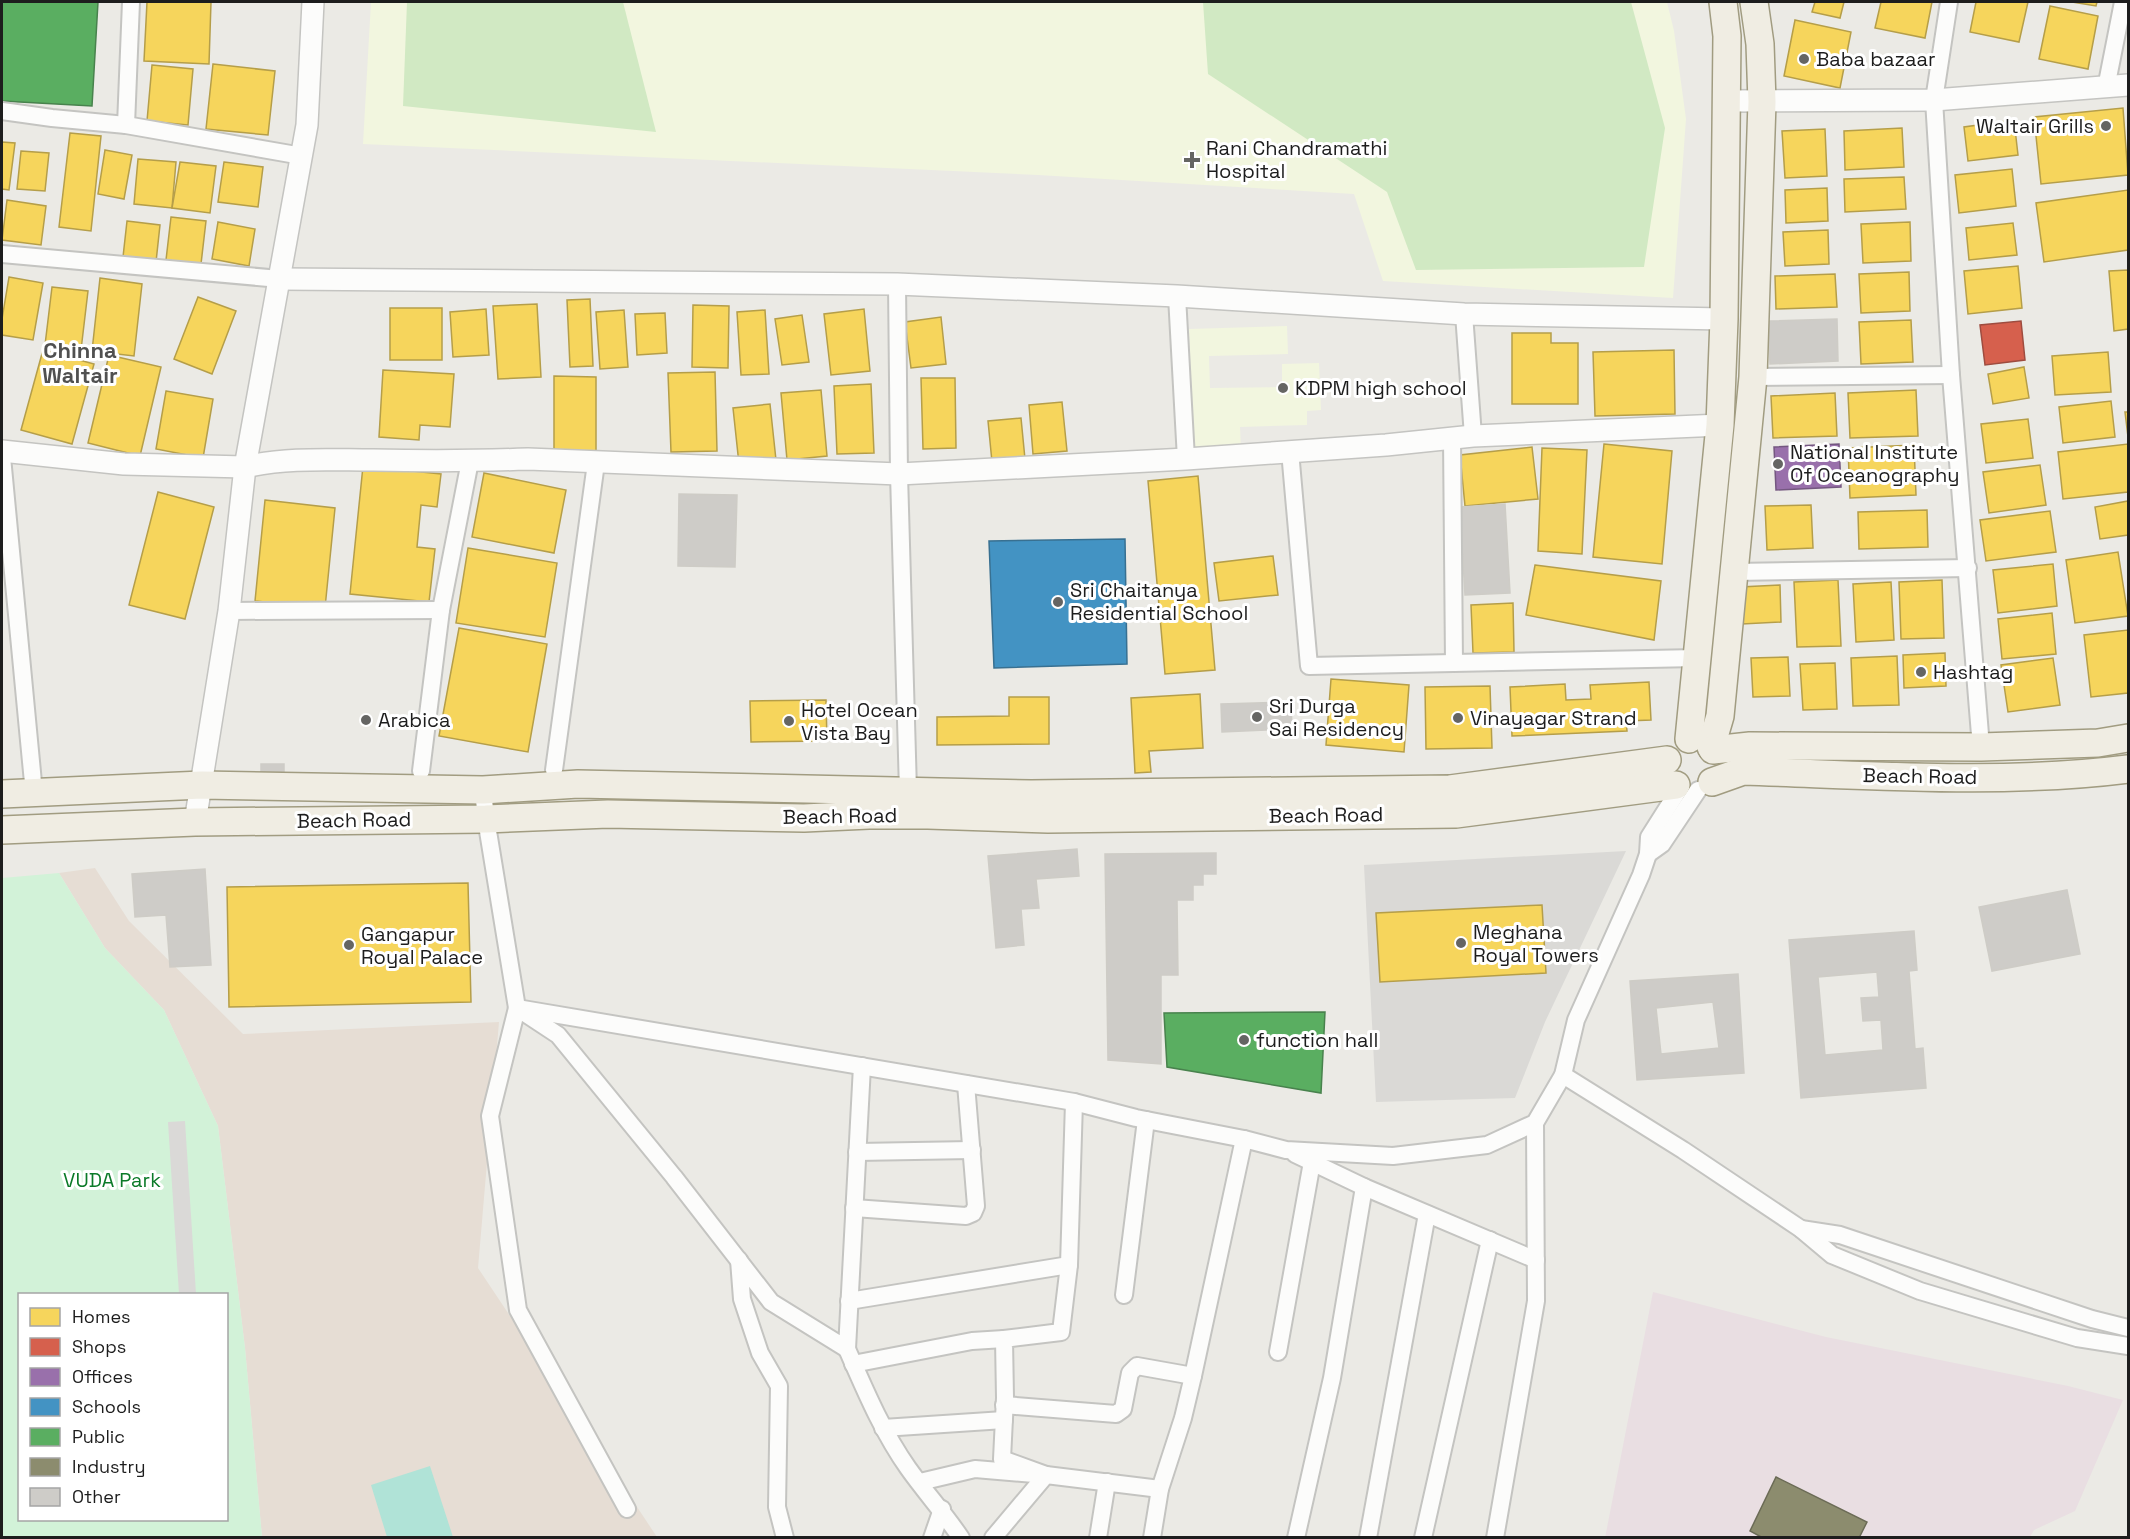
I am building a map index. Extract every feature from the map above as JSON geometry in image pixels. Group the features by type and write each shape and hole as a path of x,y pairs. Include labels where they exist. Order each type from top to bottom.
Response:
{"main road":[{"path":"1704,746 1674,746 1687,781 1717,772 1718,761 1704,746 1697,658 1720,425 1724,319 1728,36 1723,2"},
{"path":"1704,746 1720,716 1753,377 1762,102 1760,44 1754,2"},
{"name":"Beach Road","path":"1704,746 1981,747 2098,743 2128,738"},
{"name":"Beach Road","path":"2,830 195,822 486,819 608,814 794,818 916,815 1048,819 1456,814 1743,771 1984,777 2100,773 2128,769"},
{"name":"Beach Road","path":"2,794 202,785 483,790 578,784 1031,794 1450,789 1687,781"}],"street":[{"path":"126,124 131,2"},
{"path":"195,822 229,612 245,467 307,125 313,2"},
{"path":"1949,2 1934,100 1951,375 1981,747"},
{"path":"2106,88 2123,2"},
{"path":"1726,101 1934,100 2128,85"},
{"path":"2,111 126,124 302,156"},
{"path":"2,254 280,279 897,284 1177,296 1464,314 1724,319"},
{"path":"897,284 899,474 908,791"},
{"path":"1177,296 1186,459"},
{"path":"1464,314 1473,436"},
{"path":"1753,377 1951,375"},
{"path":"2,451 124,464 245,467 265,462 306,460 528,459 899,474 1186,459 1473,436 1720,425"},
{"path":"1452,438 1454,663"},
{"path":"1290,451 1308,666 1697,658"},
{"path":"2,457 34,794"},
{"path":"421,771 441,610 470,461"},
{"path":"554,770 597,463"},
{"path":"1734,572 1968,568"},
{"path":"229,612 441,610"},
{"path":"1495,1538 1536,1301 1535,1123 1563,1075 1576,1020 1641,875 1648,854 1662,844 1687,781"},
{"path":"483,790 517,1008 490,1116 518,1310 627,1509"},
{"path":"517,1008 1074,1102 1146,1120 1244,1139 1286,1150 1364,1187 1536,1260"},
{"path":"517,1008 558,1035 740,1260 771,1302 850,1356 1060,1332 1069,1265 1074,1102"},
{"path":"862,1066 849,1301 850,1356 883,1428 908,1468 942,1509 961,1538"},
{"path":"1563,1075 1683,1150 1801,1229 1832,1255 1920,1291 2077,1338 2128,1346"},
{"path":"854,1208 966,1215 974,1213 976,1206 966,1084"},
{"path":"1124,1295 1146,1120"},
{"path":"1286,1150 1393,1156 1487,1145 1535,1123"},
{"path":"1152,1538 1161,1489 1183,1418 1193,1376 1244,1139"},
{"path":"857,1152 972,1149"},
{"path":"1278,1352 1312,1162"},
{"path":"1296,1538 1332,1378 1364,1187"},
{"path":"1368,1538 1427,1214"},
{"path":"1801,1229 1840,1235 2082,1316 2128,1328"},
{"path":"1424,1538 1490,1240"},
{"path":"740,1260 742,1299 760,1353 779,1386 777,1507 785,1538"},
{"path":"849,1301 1069,1265"},
{"path":"1004,1339 1002,1459 1046,1475"},
{"path":"883,1428 1004,1413 1116,1414 1123,1409 1130,1373 1137,1366 1193,1376"},
{"path":"920,1482 975,1469 1161,1489"},
{"path":"993,1538 1046,1475"},
{"path":"1098,1538 1107,1482"},
{"path":"932,1538 942,1509"}],"shaded area":[{"name":"Rani Chandramathi Hospital","path":"371,2 1667,2 1674,31 1686,119 1673,298 1383,281 1354,194 1038,175 363,144"},
{"name":"KDPM high school","path":"1287,326 1288,354 1209,356 1210,388 1282,387 1282,364 1319,363 1321,410 1307,411 1307,425 1240,427 1241,450 1193,451 1189,329"},
{"path":"1626,851 1545,1022 1515,1098 1376,1102 1364,865"},
{"path":"95,868 129,921 243,1034 499,1022 478,1268 657,1537 262,1537 245,1348 218,1126 164,1010 105,948 59,873"},
{"path":"185,1121 196,1293 179,1293 168,1122"},
{"path":"1653,1292 1826,1337 2068,1386 2123,1400 2075,1511 2034,1530 2030,1537 1605,1538"},
{"path":"430,1466 453,1537 387,1537 371,1485"}],"green space":[{"path":"407,2 623,2 656,132 403,106"},
{"path":"1203,2 1631,2 1665,128 1644,267 1416,270 1387,192 1208,74"},
{"name":"VUDA Park","path":"59,873 105,948 164,1010 218,1126 245,1348 262,1537 2,1538 2,878"}],"building: Homes":[{"path":"147,2 211,2 209,64 144,61"},
{"path":"1815,2 1844,2 1840,18 1812,12"},
{"path":"1881,2 1932,2 1925,38 1875,28"},
{"path":"1976,2 2028,2 2019,42 1970,32"},
{"path":"2072,2 2097,2 2096,6"},
{"path":"2050,6 2098,16 2088,69 2039,59"},
{"path":"1795,20 1851,32 1840,88 1784,76"},
{"path":"213,64 275,71 268,135 206,129"},
{"path":"152,65 193,69 188,125 147,121"},
{"path":"2123,108 2128,175 2041,184 2034,117"},
{"path":"2014,120 2018,155 1968,161 1964,127"},
{"path":"1902,128 1904,167 1845,170 1844,131"},
{"path":"1825,129 1827,176 1785,178 1782,131"},
{"path":"70,133 101,136 91,231 59,227"},
{"path":"2,142 15,143 9,190 2,189"},
{"path":"105,150 132,155 124,199 98,194"},
{"path":"21,151 49,153 45,191 17,189"},
{"path":"138,159 176,162 172,208 134,204"},
{"path":"180,162 216,166 210,213 172,208"},
{"path":"224,162 263,167 258,207 218,202"},
{"path":"2012,169 2016,206 1959,213 1955,175"},
{"path":"1904,177 1906,209 1845,212 1844,179"},
{"path":"1827,188 1828,221 1786,223 1785,190"},
{"path":"2128,190 2128,250 2044,262 2036,203"},
{"path":"7,200 46,206 41,245 2,240"},
{"path":"171,217 206,221 201,264 166,260"},
{"path":"127,221 160,225 156,262 123,257"},
{"path":"218,222 255,229 249,266 212,259"},
{"path":"1910,222 1911,261 1863,263 1861,224"},
{"path":"2013,223 2017,255 1969,260 1966,228"},
{"path":"1828,230 1829,264 1785,266 1783,232"},
{"path":"2018,266 2022,308 1968,314 1964,271"},
{"path":"2128,270 2128,329 2114,331 2109,271"},
{"path":"1909,272 1910,311 1861,313 1859,274"},
{"path":"1835,274 1837,307 1776,309 1775,276"},
{"path":"9,277 43,283 33,340 2,335 2,319"},
{"path":"100,278 142,284 134,356 92,351"},
{"path":"52,287 88,291 81,350 45,345"},
{"path":"198,297 236,311 212,374 174,359"},
{"path":"590,299 593,366 570,367 567,300"},
{"path":"537,304 541,377 498,379 493,306"},
{"path":"693,305 729,306 728,368 692,367"},
{"path":"390,308 442,308 442,360 390,360"},
{"path":"486,309 489,355 453,357 450,312"},
{"path":"864,309 870,371 831,375 824,314"},
{"path":"624,310 628,367 600,369 596,312"},
{"path":"765,310 769,374 741,375 737,312"},
{"path":"665,313 667,353 637,355 635,314"},
{"path":"802,315 809,362 782,365 775,319"},
{"path":"941,317 946,364 911,368 905,322"},
{"path":"1911,320 1913,362 1861,364 1859,322"},
{"path":"1512,333 1551,333 1551,343 1578,343 1578,404 1512,404"},
{"path":"43,350 94,364 72,444 21,430"},
{"path":"1674,350 1675,414 1595,416 1593,352"},
{"path":"2108,352 2111,392 2055,395 2052,356"},
{"path":"109,355 161,367 140,456 88,443"},
{"path":"2024,367 2029,398 1993,404 1988,374"},
{"path":"383,370 454,374 450,427 420,425 419,440 379,437"},
{"path":"715,372 717,451 671,452 668,373"},
{"path":"554,376 596,377 596,453 554,453"},
{"path":"921,378 955,378 956,448 923,449"},
{"path":"871,384 874,453 837,454 834,386"},
{"path":"821,390 827,456 787,460 781,393"},
{"path":"1916,390 1918,436 1850,438 1848,393"},
{"path":"166,391 213,399 203,458 156,449"},
{"path":"1835,393 1837,436 1773,438 1771,396"},
{"path":"2111,401 2115,437 2063,443 2059,407"},
{"path":"1062,402 1067,451 1033,454 1029,405"},
{"path":"770,404 776,460 739,464 733,408"},
{"path":"2125,412 2128,412 2128,437"},
{"path":"1021,418 1025,459 992,462 988,421"},
{"path":"2028,419 2033,458 1986,463 1981,424"},
{"path":"1604,444 1672,451 1662,564 1593,557"},
{"path":"2128,444 2128,492 2063,499 2058,452"},
{"path":"1914,445 1916,495 1850,498 1848,448"},
{"path":"1532,447 1538,499 1465,506 1460,455"},
{"path":"1542,448 1587,450 1582,554 1538,551"},
{"path":"2040,465 2046,505 1989,513 1983,472"},
{"path":"363,466 441,474 437,507 421,505 417,547 435,549 429,602 350,594"},
{"path":"484,473 566,490 554,553 472,537"},
{"path":"1198,476 1215,670 1165,674 1148,481"},
{"path":"158,492 214,507 185,619 129,605"},
{"path":"265,500 335,508 325,608 255,601"},
{"path":"2128,501 2128,535 2100,539 2095,507"},
{"path":"1811,505 1813,548 1767,550 1765,506"},
{"path":"1927,510 1928,547 1859,549 1858,512"},
{"path":"2050,511 2056,552 1986,561 1980,520"},
{"path":"468,548 557,563 545,637 456,623"},
{"path":"2118,552 2128,616 2075,623 2066,560"},
{"path":"1273,556 1278,595 1219,601 1214,563"},
{"path":"2053,564 2057,606 1998,613 1993,570"},
{"path":"1535,565 1661,581 1654,640 1526,615"},
{"path":"1838,580 1841,646 1797,647 1794,582"},
{"path":"1942,580 1944,638 1901,639 1899,582"},
{"path":"1891,582 1894,640 1856,642 1853,584"},
{"path":"1780,585 1781,622 1742,624 1740,587"},
{"path":"1513,603 1514,652 1473,653 1471,605"},
{"path":"2052,613 2056,654 2002,659 1998,619"},
{"path":"459,628 547,644 528,752 439,736"},
{"path":"2128,630 2128,693 2091,697 2084,635"},
{"path":"1945,653 1946,686 1904,688 1903,655"},
{"path":"1897,656 1899,705 1853,706 1851,658"},
{"path":"1788,657 1790,696 1753,697 1751,658"},
{"path":"2053,658 2060,705 2008,712 2001,665"},
{"path":"1835,663 1837,709 1803,710 1800,664"},
{"path":"1331,679 1409,685 1404,752 1326,745"},
{"path":"1649,682 1651,720 1626,721 1627,731 1512,736 1510,687 1565,684 1566,700 1591,699 1590,685"},
{"name":"Vinayagar Strand","path":"1490,686 1492,748 1426,749 1425,687"},
{"path":"1200,694 1203,748 1149,751 1151,772 1135,773 1131,698"},
{"path":"1009,697 1049,697 1049,744 937,745 937,717 1009,716"},
{"name":"Hotel Ocean Vista Bay","path":"826,700 827,741 751,742 750,701"},
{"name":"Gangapur Royal Palace","path":"468,883 471,1002 229,1007 227,887"},
{"name":"Meghana Royal Towers","path":"1542,905 1546,973 1380,982 1376,913"}],"building: Shops":[{"path":"2021,321 2025,360 1985,365 1980,325"}],"building: Offices":[{"path":"1839,444 1841,487 1776,490 1774,447"}],"building: Schools":[{"name":"Sri Chaitanya Residential School","path":"1125,539 1127,664 994,668 989,541"}],"building: Public":[{"path":"2,2 98,2 92,106 2,101"},
{"name":"function hall","path":"1325,1012 1321,1093 1167,1067 1164,1013"}],"building: Industry":[{"path":"1776,1477 1867,1522 1859,1538 1763,1538 1750,1531"}],"building: Other":[{"path":"1837,319 1838,361 1770,364 1768,321"},
{"path":"679,494 737,495 735,567 678,566"},
{"path":"1505,504 1510,593 1465,595 1460,507"},
{"name":"Sri Durga Sai Residency","path":"1291,702 1292,729 1222,732 1221,704"},
{"path":"261,764 284,764 284,773 261,772"},
{"path":"1077,849 1079,876 1036,879 1039,908 1021,909 1024,945 996,948 988,856"},
{"path":"1216,853 1216,874 1203,874 1203,885 1193,885 1193,900 1177,900 1178,975 1161,975 1161,1064 1108,1060 1105,854"},
{"path":"205,869 211,965 170,967 166,915 135,917 132,874"},
{"path":"2067,890 2080,954 1992,971 1979,907"},
{"path":"1914,931 1917,970 1909,971 1915,1049 1923,1048 1926,1088 1801,1098 1789,940","holes":["1877,972 1879,997 1861,998 1863,1021 1881,1020 1883,1050 1825,1055 1818,977"]},
{"path":"1738,974 1744,1073 1637,1080 1630,981","holes":["1713,1002 1719,1048 1661,1054 1656,1008"]}],"place":[{"name":"Baba bazaar","path":"1804,59"},
{"name":"Waltair Grills","path":"2106,126"},
{"name":"Rani Chandramathi Hospital","path":"1192,160"},
{"name":"KDPM high school","path":"1283,388"},
{"name":"National Institute Of Oceanography","path":"1778,464"},
{"name":"Sri Chaitanya Residential School","path":"1058,602"},
{"name":"Hashtag","path":"1921,672"},
{"name":"Sri Durga Sai Residency","path":"1257,717"},
{"name":"Vinayagar Strand","path":"1458,718"},
{"name":"Arabica","path":"366,720"},
{"name":"Hotel Ocean Vista Bay","path":"789,721"},
{"name":"Meghana Royal Towers","path":"1461,943"},
{"name":"Gangapur Royal Palace","path":"349,945"},
{"name":"function hall","path":"1244,1040"}],"district":[{"name":"Chinna Waltair","path":"80,362"}]}
